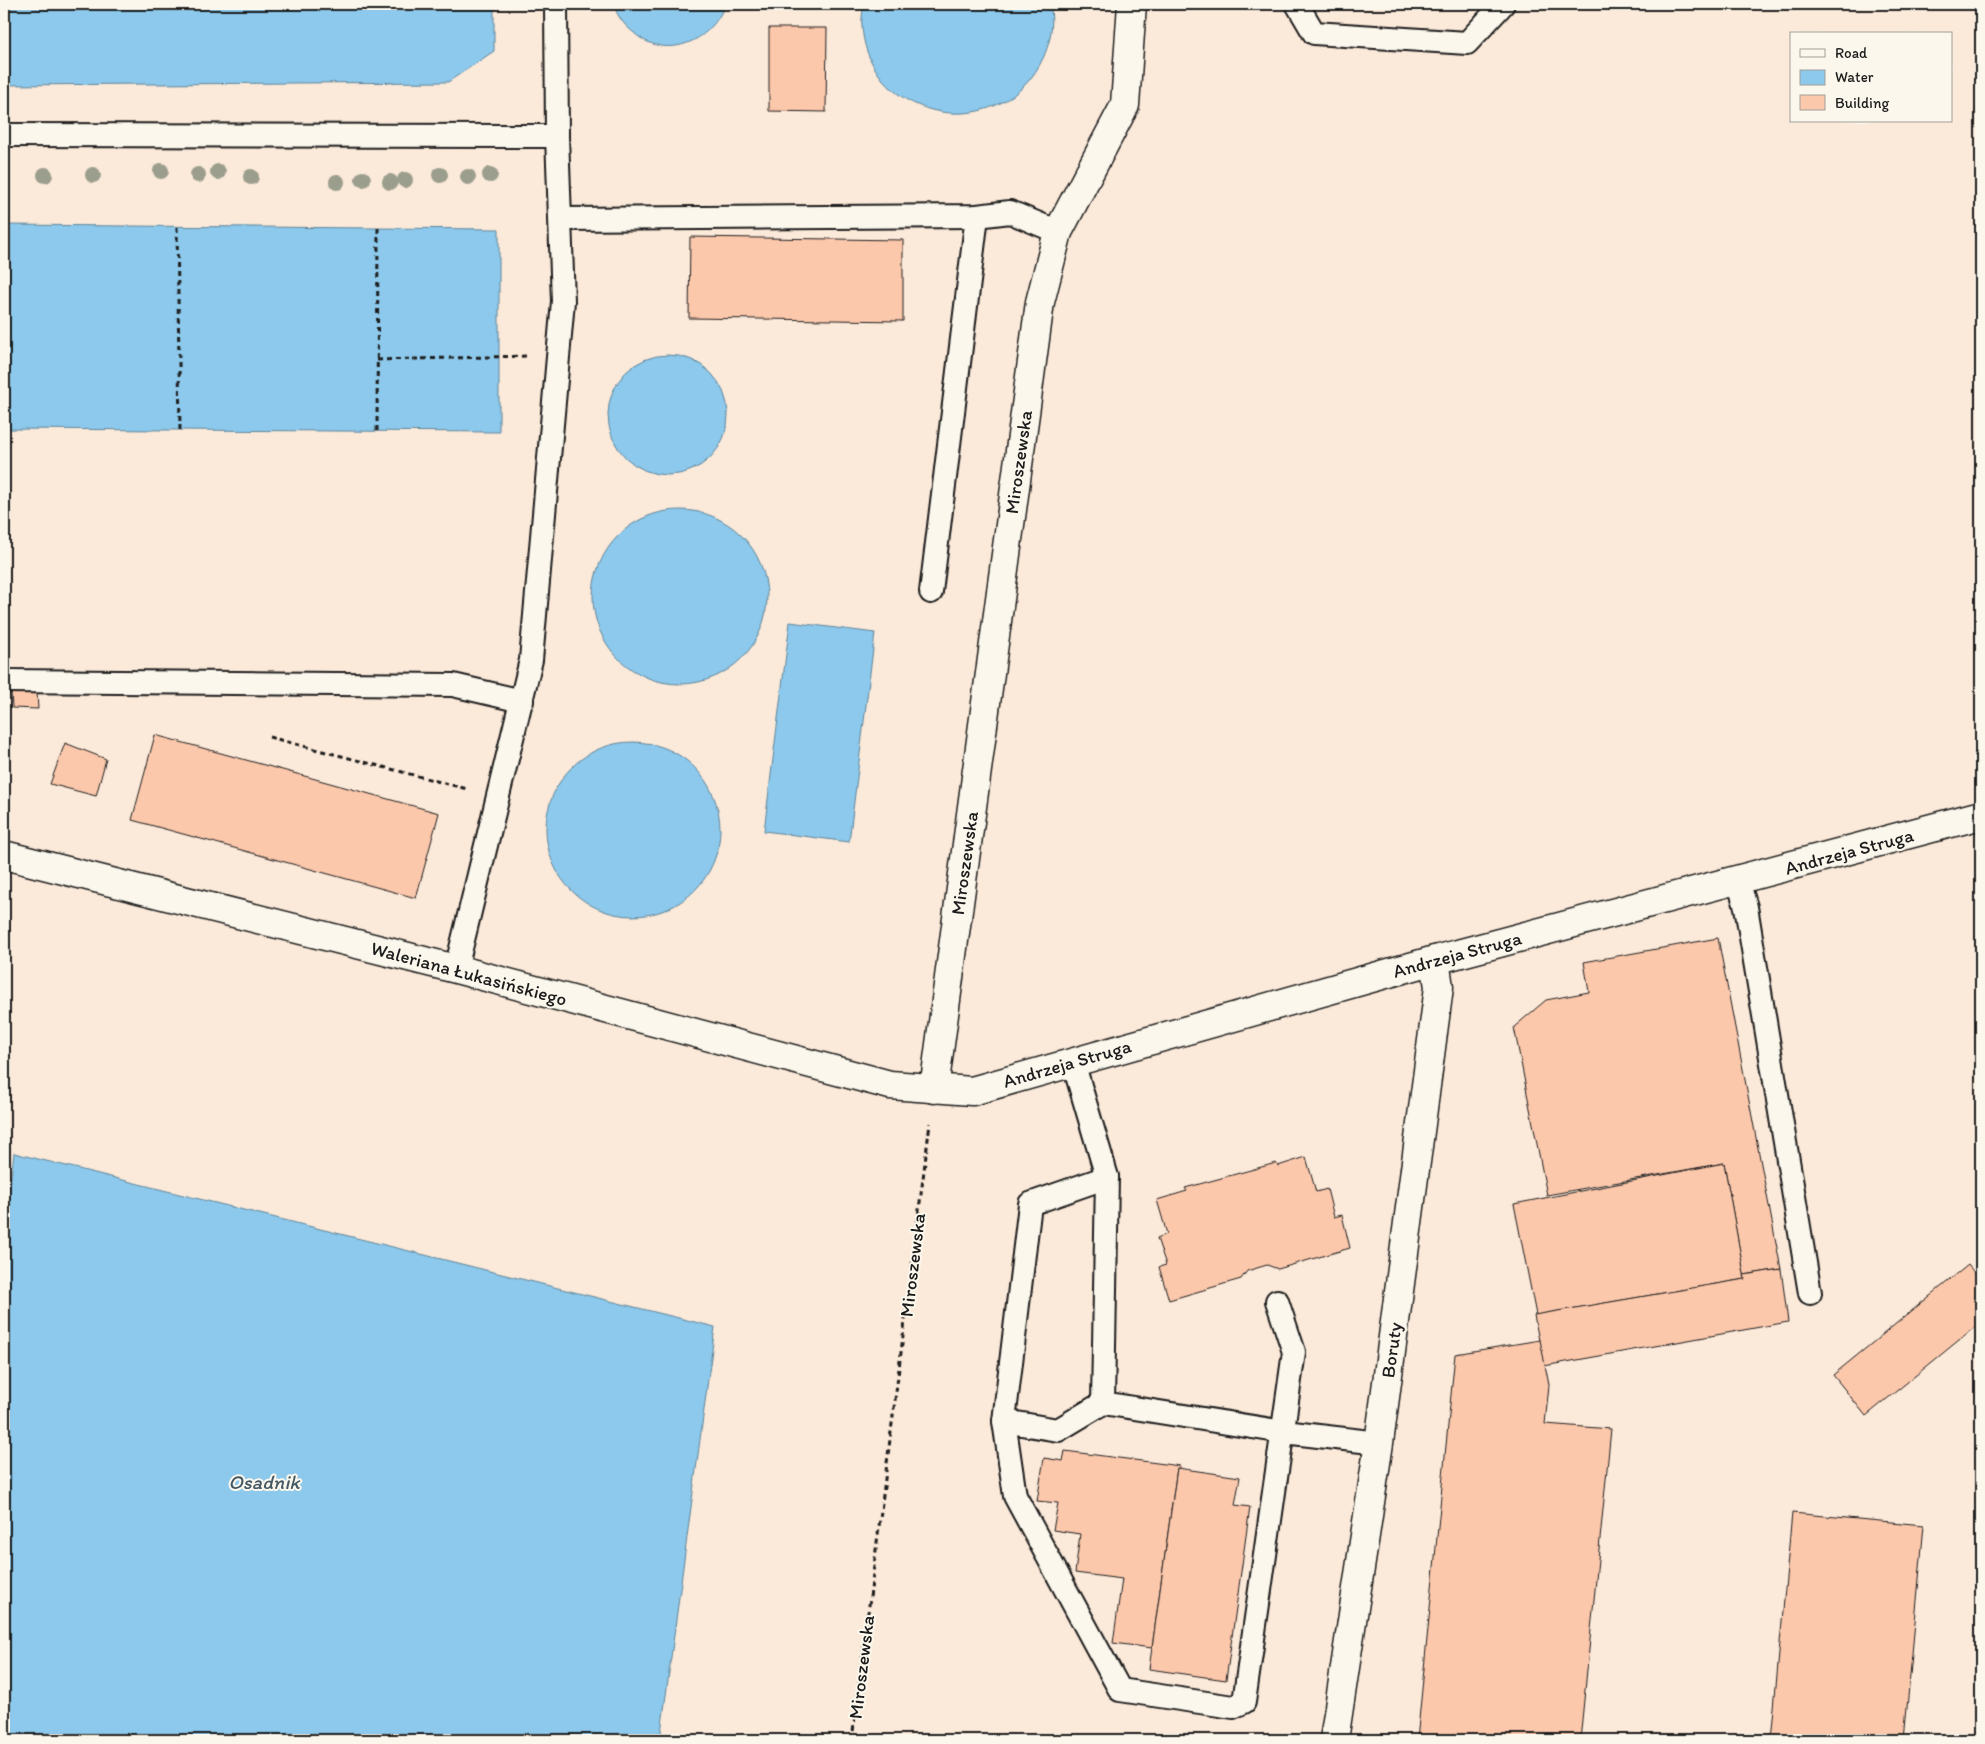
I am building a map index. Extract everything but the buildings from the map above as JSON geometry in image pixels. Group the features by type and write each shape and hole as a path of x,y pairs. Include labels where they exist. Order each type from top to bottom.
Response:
{"street":[{"name":"Miroszewska","path":"934,1089 1040,302 1058,232 1125,105 1132,4"},
{"name":"Andrzeja Struga","path":"934,1089 972,1091 1435,960 1981,815"},
{"name":"Waleriana Łukasińskiego","path":"4,855 456,969 890,1085 934,1089"},
{"name":"Boruty","path":"1334,1740 1379,1443 1439,987 1435,960"}],"lane":[{"path":"456,969 531,660 563,301 557,136 556,4"},
{"path":"1296,4 1314,33 1467,43 1503,4"},
{"path":"4,135 557,136"},
{"path":"561,219 977,216 1010,212 1058,232"},
{"path":"931,592 977,216"},
{"path":"4,681 453,685 522,701"},
{"path":"1738,881 1746,906 1810,1293"},
{"path":"1073,1062 1107,1177 1103,1403"},
{"path":"1107,1177 1030,1204 1004,1421 1015,1496 1120,1690 1232,1707 1244,1702 1294,1352 1277,1301"},
{"path":"1004,1421 1058,1430 1103,1403 1284,1432 1379,1443"}],"path":[{"path":"177,227 180,430"},
{"path":"377,431 378,228"},
{"path":"377,360 558,356"},
{"path":"269,737 499,798"},
{"name":"Miroszewska","path":"852,1740 934,1089"}],"shaded area":[{"path":"4,4 1981,4 1981,1740 4,1740"}],"water":[{"path":"4,4 494,4 494,51 448,82 4,85"},
{"path":"614,4 725,4 719,17 710,29 699,37 686,44 659,46 646,41 633,32 621,20"},
{"path":"864,4 1050,4 1051,30 1044,56 1025,85 1000,103 971,112 941,112 913,103 888,86 871,60 862,27"},
{"path":"4,225 499,229 499,432 4,429"},
{"path":"668,355 691,359 711,372 724,392 728,415 724,438 711,458 691,471 668,475 645,471 625,458 612,438 608,415 612,392 625,372 645,359"},
{"path":"680,510 697,512 713,517 735,530 747,542 763,572 767,597 765,614 760,630 747,652 735,664 705,680 680,684 663,682 647,677 625,664 613,652 597,622 593,597 595,580 600,564 613,542 625,530 655,514"},
{"path":"790,622 875,633 849,842 764,831"},
{"path":"624,742 642,742 674,752 695,767 710,788 720,820 720,838 710,870 695,891 674,906 658,912 642,916 624,916 592,906 571,891 556,870 550,854 546,838 546,820 556,788 571,767 592,752 608,746"},
{"name":"Osadnik","path":"14,1153 715,1327 660,1740 4,1740 4,1228"}]}
